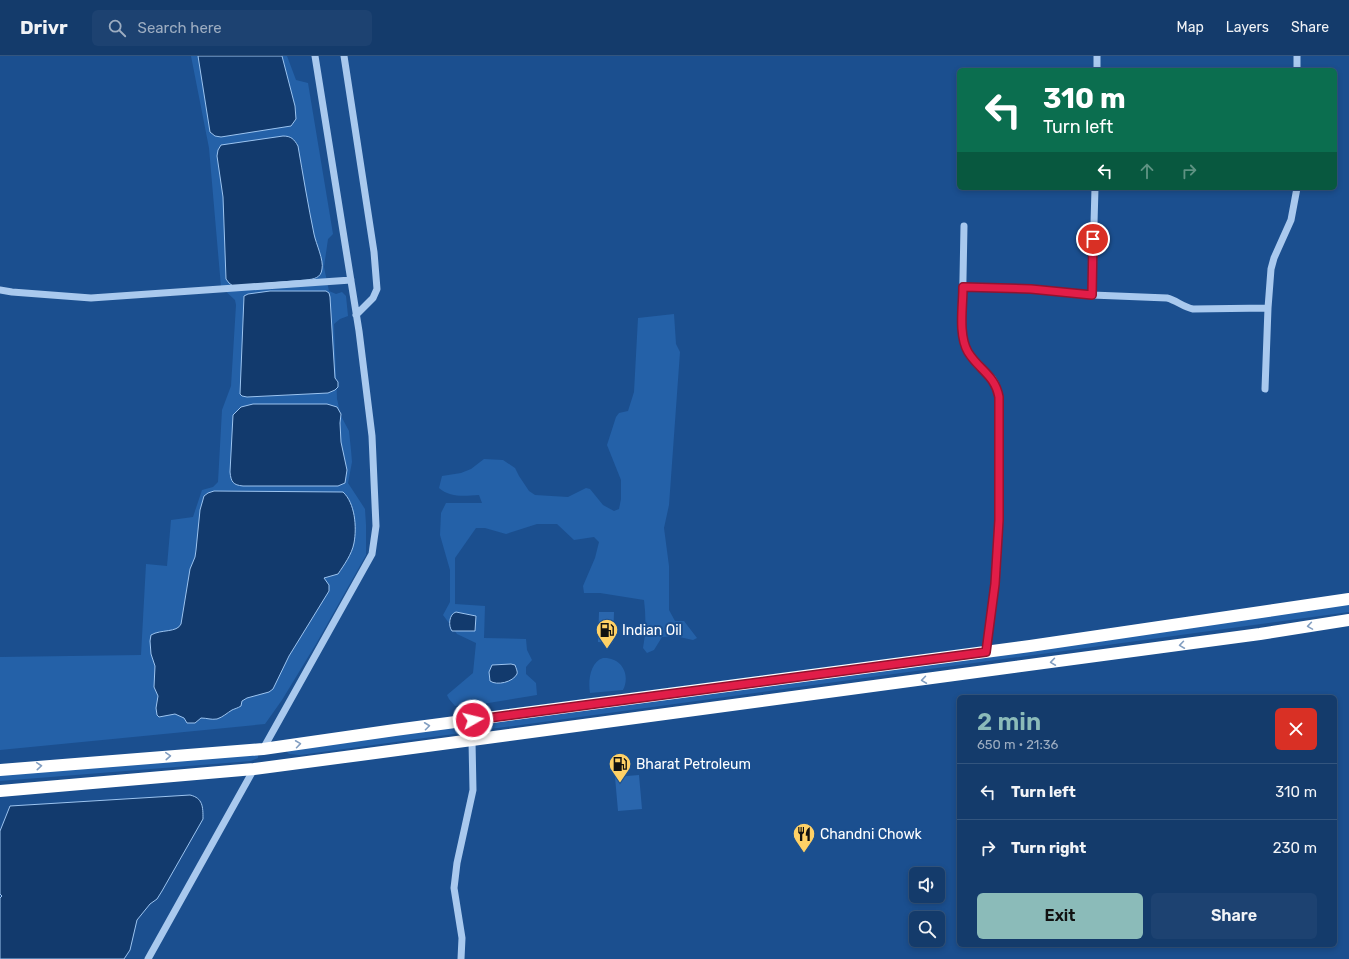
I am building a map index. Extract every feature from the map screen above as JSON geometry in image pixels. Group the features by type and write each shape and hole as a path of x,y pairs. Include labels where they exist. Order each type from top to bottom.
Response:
{"highway":[{"path":"0,770 263,749 403,729 986,652 1349,599"},
{"path":"0,791 254,768 472,741 1244,636 1349,620"}],"street":[{"path":"263,749 372,554 376,526 372,436 351,280 314,56"},
{"path":"344,56 374,252 377,289 373,298 356,315"},
{"path":"1097,56 1097,68"},
{"path":"1297,56 1297,68"},
{"path":"1092,295 1095,190"},
{"path":"1265,389 1271,269 1274,258 1291,220 1297,190"},
{"path":"964,226 962,330 964,344 968,353 981,369 990,375 998,389 999,397 999,520 995,584 986,652"},
{"path":"0,290 91,298 351,280"},
{"path":"963,287 1031,289 1092,295 1167,298 1175,300 1188,308 1193,309 1268,308"},
{"path":"461,959 462,938 454,888 457,863 473,790 472,741"},
{"path":"148,959 254,768"}],"shaded area":[{"path":"191,56 287,56 296,80 308,83 333,234 328,239 324,267 329,291 336,294 342,292 346,296 348,316 340,319 334,324 337,399 341,416 349,431 352,462 348,483 365,509 366,555 316,644 282,700 265,724 0,750 0,657 141,655 146,564 167,566 171,520 193,517 202,490 213,487 218,482 222,410 231,386 236,305 235,300 221,287 209,148"},
{"path":"198,56 282,56 295,106 296,119 291,126 221,137 215,136 210,132"},
{"path":"283,136 292,138 298,146 314,234 322,261 321,272 317,278 309,280 233,286 226,279 223,197 217,156 218,150 221,145"},
{"path":"270,291 326,291 329,293 335,378 338,382 338,387 335,390 328,393 247,397 240,394 244,296 248,294"},
{"path":"674,314 676,344 680,352 669,505 664,528 669,566 669,610 675,621 684,621 697,638 693,640 675,636 662,637 654,650 647,653 643,648 645,636 644,600 600,593 584,593 583,586 595,558 599,542 594,537 574,540 557,524 537,524 506,534 485,528 476,528 455,558 455,604 485,606 484,638 526,639 527,650 532,660 526,667 526,674 536,683 537,695 482,704 455,706 447,695 473,673 476,643 457,634 443,615 450,602 450,570 440,535 441,513 446,503 482,503 479,495 458,496 439,488 442,476 461,473 471,469 484,459 503,460 515,468 529,491 535,495 568,497 586,488 590,489 603,505 614,511 619,509 621,499 621,480 607,445 616,417 619,413 628,411 634,392 638,318"},
{"path":"253,404 327,404 337,407 341,414 341,442 347,470 345,483 338,486 243,486 237,485 233,482 230,472 233,415 241,407"},
{"path":"214,491 343,492 353,509 355,537 352,551 338,574 324,578 329,585 329,591 289,656 273,689 269,692 247,698 242,701 241,706 217,719 201,718 195,723 187,723 184,718 175,714 159,717 157,715 156,708 158,696 154,687 155,666 151,654 150,641 151,635 176,629 181,624 190,569 195,557 200,510 204,496"},
{"path":"1349,604 1349,612 300,755 289,754 287,752 287,750"},
{"path":"456,612 476,616 475,631 452,631 450,620 452,615"},
{"path":"603,658 615,660 623,668 626,678 623,690 590,693 589,683 591,672 595,663"},
{"path":"492,665 515,665 517,674 515,677 509,681 501,683 490,681 489,672"},
{"path":"258,753 258,758 251,761 0,781 0,773"},
{"path":"190,795 198,798 200,801 203,819 157,899 150,904 137,920 130,950 124,959 0,959 0,898 2,896 0,894 0,831 10,806"}],"building":[{"path":"599,612 614,612 613,643 598,642"},
{"path":"639,775 642,809 618,811 615,777"}],"place":[{"name":"Indian Oil","path":"607,650"},
{"name":"Bharat Petroleum","path":"620,784"},
{"name":"Chandni Chowk","path":"804,854"}],"route":[{"path":"473,720 986,652 995,584 999,520 999,397 998,389 990,375 981,369 968,353 964,344 962,330 963,287 1031,289 1092,295 1093,239"}]}
